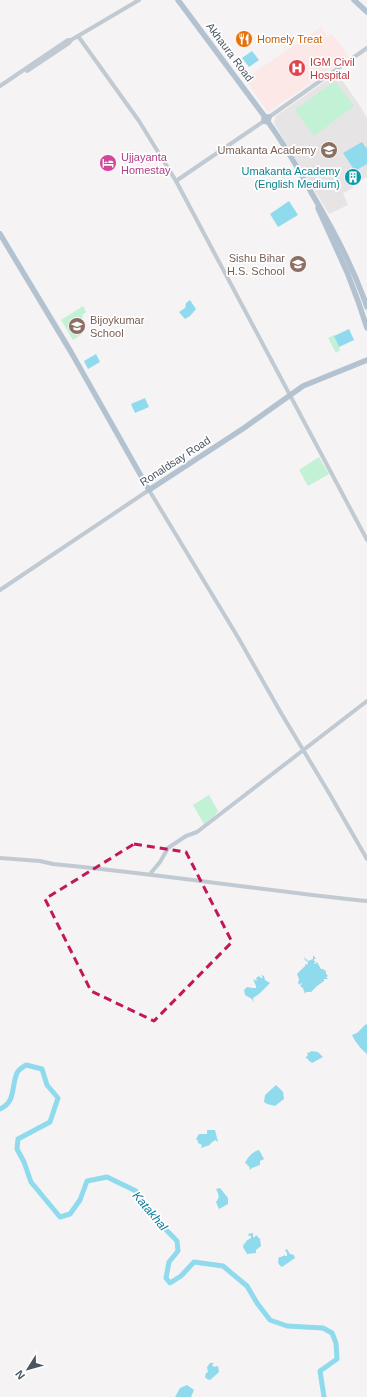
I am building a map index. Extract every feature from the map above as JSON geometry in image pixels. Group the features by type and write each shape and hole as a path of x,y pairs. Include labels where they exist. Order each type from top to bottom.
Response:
{"main road":[{"name":"Akhaura Road","path":"178,0 267,119 290,154 331,225 353,270 367,307"},
{"path":"354,0 367,12"},
{"name":"Akhaura Road","path":"312,193 323,221 347,272 367,328"},
{"path":"312,193 351,272 363,302 367,318"},
{"path":"0,234 67,346 149,490"},
{"name":"Ronaldsay Road","path":"149,490 244,428 290,394 310,383 367,360"}],"street":[{"path":"0,87 68,40 71,40 139,0"},
{"path":"78,36 139,121 176,181 367,540"},
{"path":"176,181 367,48"},
{"path":"149,490 239,639 367,859"},
{"name":"Ronaldsay Road","path":"0,590 149,490"},
{"path":"150,874 160,862 168,848 186,836 197,832 367,702"},
{"path":"0,858 40,861 53,864 150,874 309,895 367,901"}],"highlighted area":[{"path":"134,844 186,852 232,942 154,1021 91,991 45,899"}],"shaded area":[{"name":"IGM Civil Hospital","path":"321,27 327,37 332,34 349,57 268,112 245,79"},
{"name":"Umakanta Academy","path":"337,73 367,118 367,177 352,184 353,188 343,193 348,205 329,214 274,123 276,116"}],"green space":[{"path":"335,81 354,106 314,136 295,110"},
{"path":"83,306 86,312 82,315 83,317 81,319 84,322 80,325 84,331 73,340 61,320"},
{"path":"334,335 340,350 336,353 328,338"},
{"path":"319,457 329,474 308,486 299,470"},
{"path":"209,795 218,811 204,824 193,805"}],"water":[{"path":"252,51 259,60 249,67 242,58"},
{"path":"362,142 367,149 367,164 355,171 343,153"},
{"path":"289,201 298,215 278,227 270,214"},
{"path":"190,300 196,309 185,319 179,312 185,308 186,303"},
{"path":"349,329 354,340 339,347 334,336"},
{"path":"96,354 100,362 88,369 84,361"},
{"path":"145,398 149,407 135,413 131,404"},
{"path":"313,955 316,959 314,959 314,961 316,961 314,963 315,964 317,962 321,969 326,970 326,974 328,976 326,977 328,979 324,979 324,981 311,992 306,992 305,994 303,988 300,986 302,984 301,983 300,985 298,983 299,979 297,974 305,966 305,964 307,965 308,962 304,957 308,961 313,959"},
{"path":"261,975 264,976 265,980 270,983 253,998 254,1003 252,999 245,995 244,990 247,987 256,988 253,979 257,981 256,978 259,976 263,978"},
{"path":"366,1024 367,1054 358,1045 352,1035 357,1033"},
{"path":"311,1051 318,1052 323,1057 312,1063 308,1060 308,1058 306,1059 308,1055 307,1052 309,1053"},
{"path":"276,1085 283,1092 284,1099 275,1106 267,1104 264,1102 265,1095"},
{"path":"207,1130 215,1130 218,1142 215,1140 210,1145 201,1148 202,1145 198,1143 196,1139 199,1134 207,1134"},
{"path":"259,1150 264,1159 260,1161 260,1165 250,1170 249,1166 245,1163 250,1155"},
{"path":"220,1188 228,1198 228,1204 219,1209 216,1202 219,1196 216,1189"},
{"path":"253,1233 253,1237 256,1235 260,1239 261,1246 256,1250 256,1253 247,1254 243,1247 244,1243 245,1244 246,1241 251,1238 248,1234"},
{"path":"287,1249 290,1254 294,1255 295,1258 282,1267 278,1261 279,1257 285,1255 287,1256 285,1250"},
{"path":"210,1363 214,1363 212,1365 214,1367 218,1366 219,1372 210,1380 205,1377 206,1373 208,1372 207,1367"},
{"path":"187,1385 194,1390 191,1397 175,1397 180,1388"}],"waterway":[{"name":"Katakhal","path":"0,1109 5,1106 11,1098 15,1078 19,1070 26,1065 42,1069 47,1085 58,1098 50,1122 18,1139 17,1149 24,1162 31,1182 60,1217 70,1214 80,1200 87,1181 107,1177 136,1191 139,1202 177,1241 178,1251 169,1262 166,1278 170,1283 181,1276 194,1262 223,1266 247,1286 257,1303 270,1320 287,1326 323,1328 332,1333 336,1343 337,1359 320,1371 324,1397"}],"place":[{"name":"Homely Treat","path":"244,39"},
{"name":"IGM Civil Hospital","path":"297,68"},
{"name":"Umakanta Academy","path":"329,150"},
{"name":"Ujjayanta Homestay","path":"108,163"},
{"name":"Umakanta Academy (English Medium)","path":"353,177"},
{"name":"Sishu Bihar H.S. School","path":"298,264"},
{"name":"Bijoykumar School","path":"77,326"}]}
